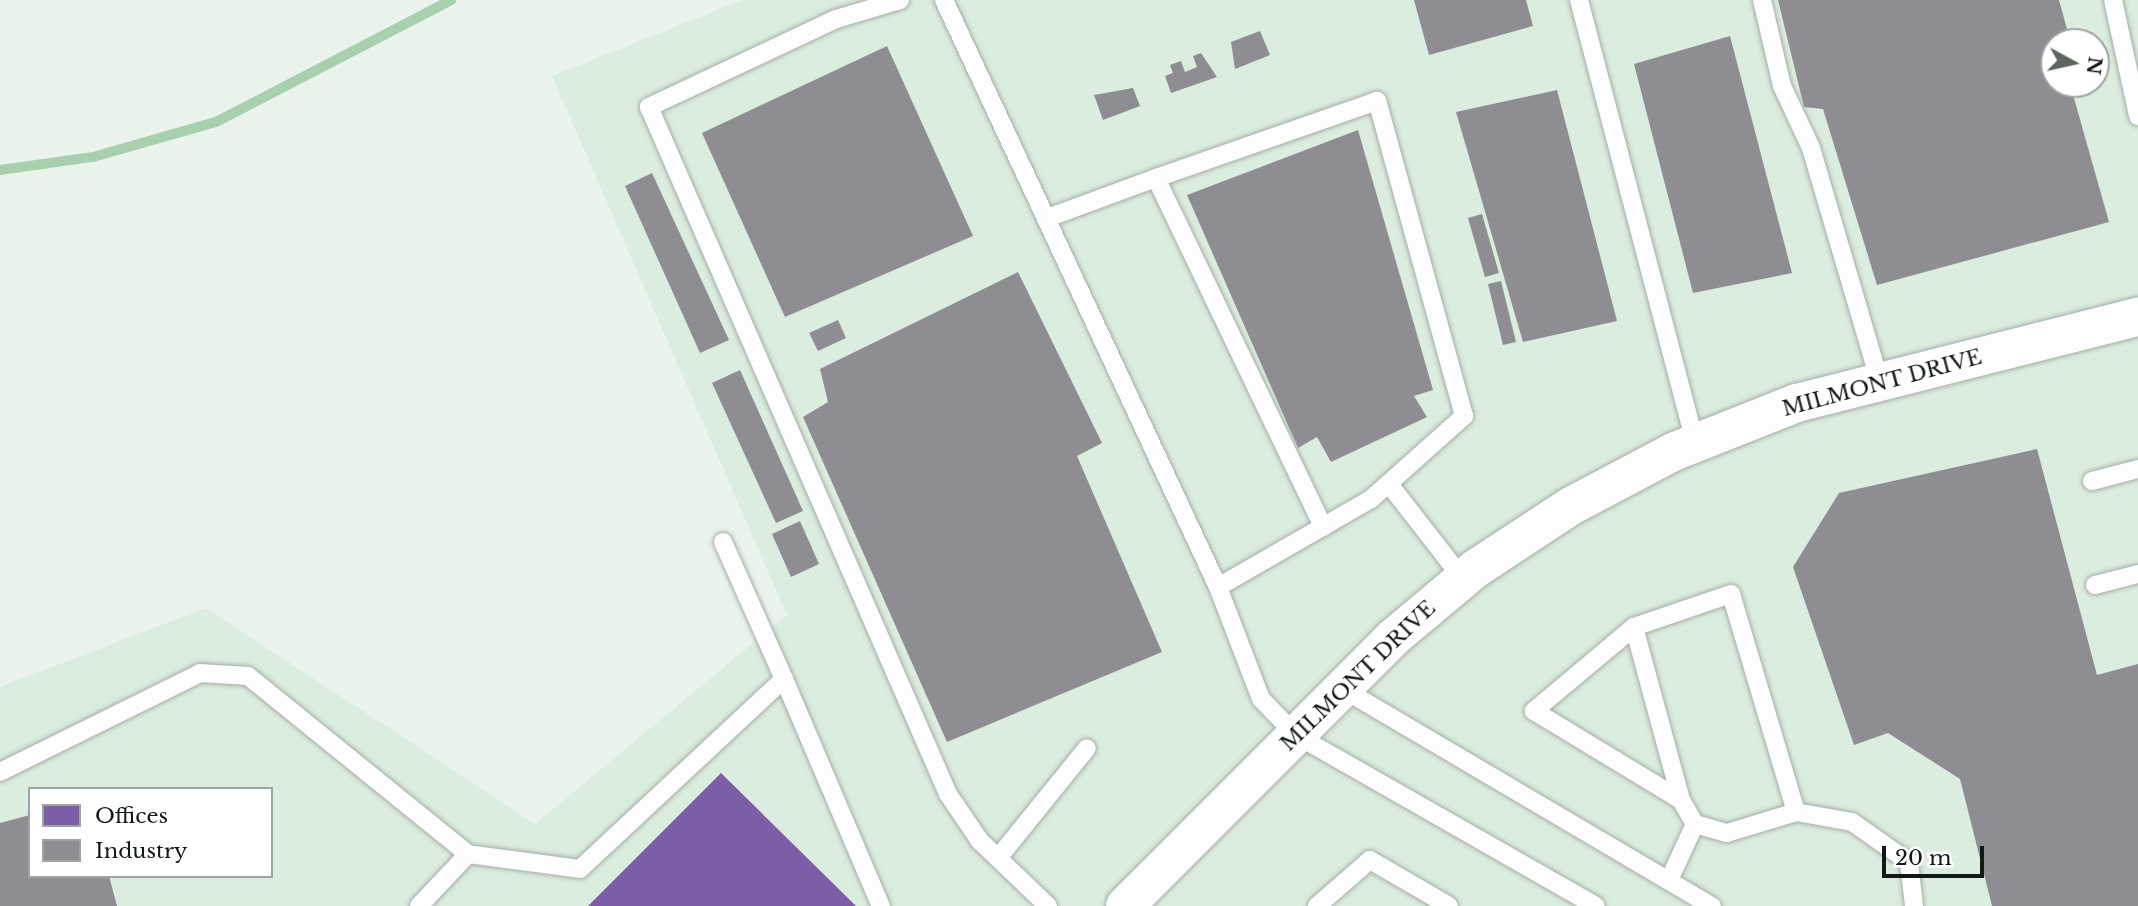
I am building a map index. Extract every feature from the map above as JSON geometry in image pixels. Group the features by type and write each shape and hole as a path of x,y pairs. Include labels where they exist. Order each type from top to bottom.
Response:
{"street":[{"name":"MILMONT DRIVE","path":"1125,906 1342,688 1462,579 1571,506 1695,443 1797,403 2138,317"}],"lane":[{"path":"900,0 835,19 649,107 948,794 998,858 1048,906"},
{"path":"944,0 1051,217 1218,587 1261,699 1296,735 1596,906"},
{"path":"1579,0 1695,443"},
{"path":"1762,0 1782,86 1811,148 1880,382"},
{"path":"2113,0 2138,116"},
{"path":"1051,217 1377,101 1464,416 1389,484 1323,527 1218,587"},
{"path":"1156,178 1323,527"},
{"path":"2092,481 2138,469"},
{"path":"1389,484 1462,579"},
{"path":"723,542 881,906"},
{"path":"2095,585 2138,574"},
{"path":"1681,800 1534,711 1634,626 1731,594 1796,812"},
{"path":"1634,626 1681,800 1695,824 1727,833 1796,812 1852,822 1909,862 1914,906"},
{"path":"0,772 200,673 248,676 468,854 580,869 784,679"},
{"path":"1342,688 1712,906"},
{"path":"998,858 1087,748"},
{"path":"1669,880 1695,824"},
{"path":"419,906 468,854"},
{"path":"1317,906 1370,860 1449,906"}],"shaded area":[{"path":"742,0 2138,0 2138,906 0,906 0,687 206,608 535,824 787,615 552,76"}],"building: Offices":[{"path":"721,773 856,906 588,906"}],"building: Industry":[{"path":"1414,0 1526,0 1533,26 1429,55"},
{"path":"1778,0 2059,0 2067,28 2040,28 2040,98 2074,98 2109,222 1877,285 1823,109 1804,107"},
{"path":"1260,31 1270,55 1235,69 1231,42"},
{"path":"1730,36 1792,273 1693,293 1634,64"},
{"path":"887,46 973,236 785,317 702,133"},
{"path":"1201,53 1217,77 1171,93 1165,76 1173,73 1170,65 1181,61 1185,72 1197,67 1193,56"},
{"path":"1133,88 1140,106 1103,120 1094,95"},
{"path":"1557,90 1617,321 1523,342 1456,112"},
{"path":"1358,130 1433,390 1414,396 1427,417 1331,462 1317,437 1298,448 1187,195"},
{"path":"652,173 729,340 700,353 625,186"},
{"path":"1482,214 1499,273 1485,277 1468,218"},
{"path":"1018,272 1102,443 1077,456 1162,652 947,742 803,417 828,402 820,369"},
{"path":"1501,281 1516,342 1503,345 1488,284"},
{"path":"838,320 846,338 818,351 809,333"},
{"path":"740,370 803,511 776,523 712,383"},
{"path":"2037,449 2097,675 2138,664 2138,906 1992,906 1960,779 1888,733 1854,745 1793,567 1839,493"},
{"path":"800,521 819,564 791,577 772,534"},
{"path":"28,816 28,878 110,878 117,906 0,906 0,823"}],"waterway":[{"path":"0,170 93,157 216,122 451,0"}]}
